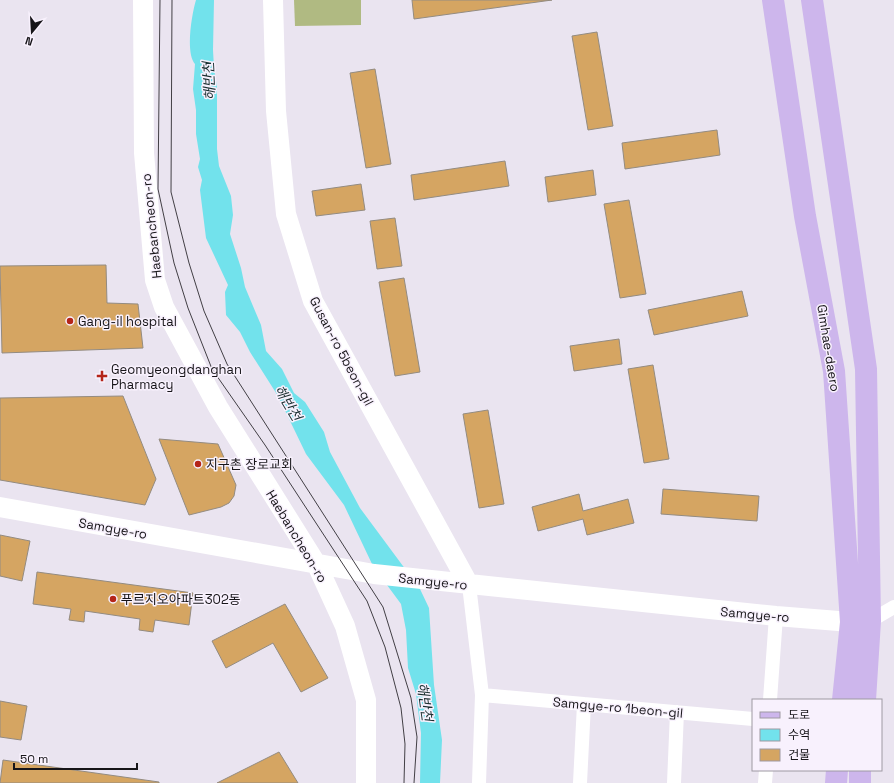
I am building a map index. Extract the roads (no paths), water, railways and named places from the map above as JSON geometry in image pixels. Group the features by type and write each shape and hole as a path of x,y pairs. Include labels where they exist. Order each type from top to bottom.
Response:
{"main road":[{"name":"Gimhae-daero","path":"773,0 805,216 834,372 860,622 865,699"},
{"name":"Gimhae-daero","path":"812,0 866,369 860,622 843,699"},
{"path":"836,783 837,771"},
{"path":"860,771 860,783"}],"street":[{"name":"Haebancheon-ro","path":"143,0 144,153 155,280 164,307 218,407 316,565 346,626 366,700 366,783"},
{"name":"Gusan-ro 5beon-gil","path":"273,0 276,111 286,214 313,301 469,585"},
{"name":"Samgye-ro","path":"0,507 316,565 374,574 776,616 860,622"},
{"path":"469,585 482,695 479,783"},
{"path":"860,622 894,607"},
{"path":"770,699 776,616"},
{"name":"Samgye-ro 1beon-gil","path":"482,695 752,719"},
{"path":"580,783 584,704"},
{"path":"674,783 678,712"},
{"path":"765,783 766,771"}],"water":[{"name":"해반천","path":"196,0 214,0 213,50 217,87 217,149 219,166 231,196 233,215 230,234 241,268 245,287 261,325 266,351 282,369 294,393 305,402 324,432 330,452 360,508 420,589 429,608 434,685 442,740 440,783 420,783 421,733 416,694 408,668 406,630 401,604 373,566 344,505 306,454 278,396 250,352 240,332 226,315 225,292 228,285 206,238 200,190 202,180 198,167 200,159 196,134 196,110 193,89 195,64 190,51 191,23"}],"tram line":[{"path":"160,0 158,189 174,263 188,308 212,369 265,445 367,601 385,647 401,708 405,744 404,783"},
{"path":"172,0 171,192 189,263 204,311 227,364 383,607 411,698 417,737 414,783"}],"place":[{"name":"Gang-il hospital","path":"70,321"},
{"name":"Geomyeongdanghan Pharmacy","path":"102,376"},
{"name":"지구촌 장로교회","path":"198,464"},
{"name":"푸르지오아파트302동","path":"113,599"}]}
